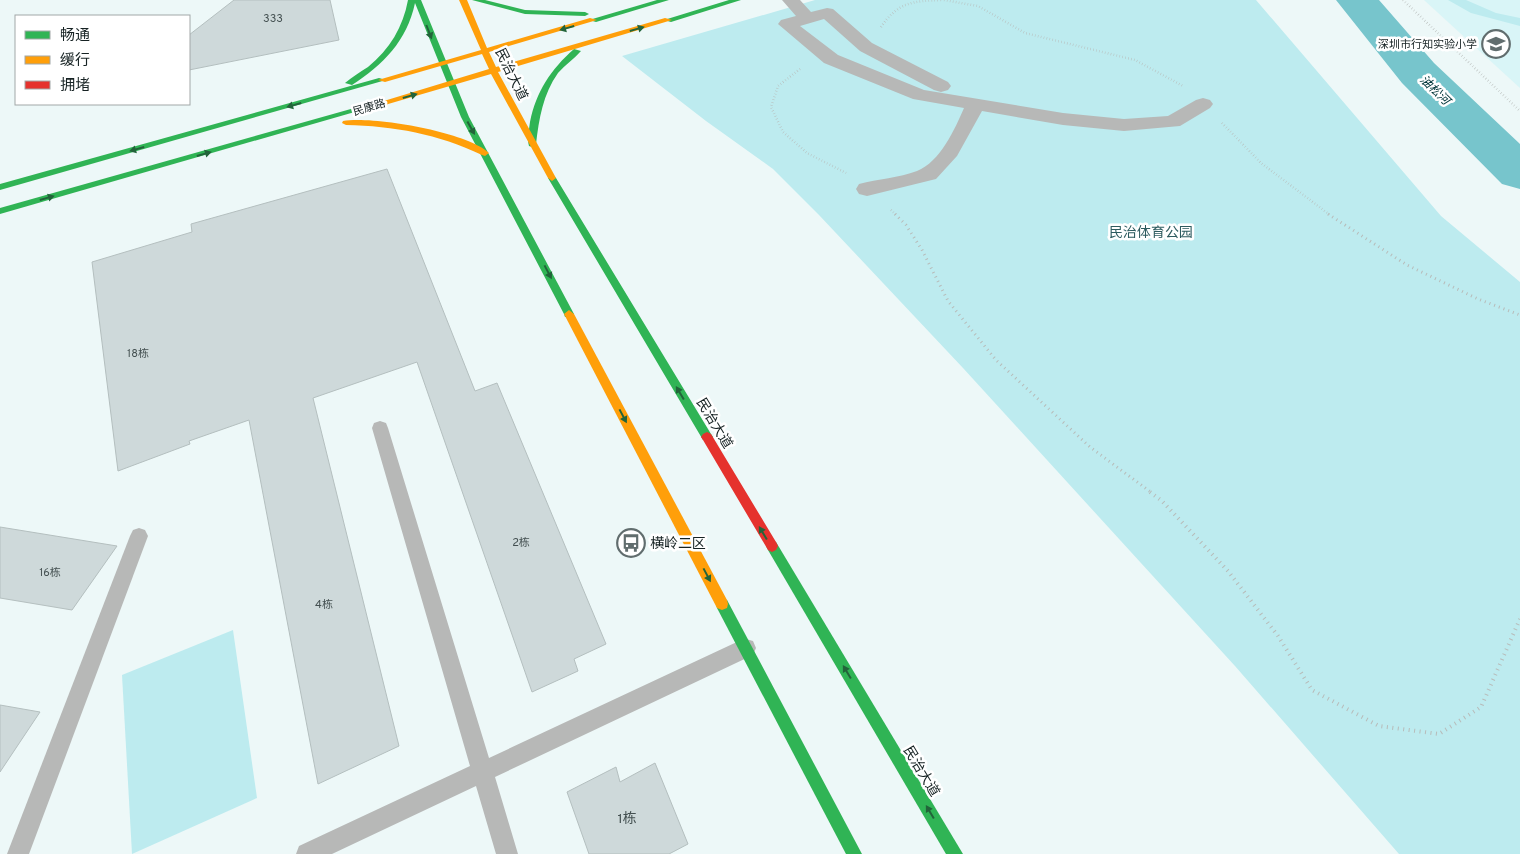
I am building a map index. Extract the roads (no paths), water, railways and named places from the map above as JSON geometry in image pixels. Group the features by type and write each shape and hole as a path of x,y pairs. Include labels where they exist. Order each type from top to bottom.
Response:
{"main road":[{"path":"326,96 355,81 384,57 397,40 407,21 412,0"},
{"path":"417,0 465,117 854,854"},
{"name":"民治大道","path":"463,0 494,72 532,144 955,854"},
{"path":"476,0 525,12 590,14 624,12"},
{"name":"民康路","path":"0,187 665,0"},
{"name":"民康路","path":"0,211 494,72 737,0"},
{"path":"532,144 535,112 545,84 555,70 570,56 590,43"},
{"path":"307,125 348,123 412,127 464,141 485,153"}],"street":[{"path":"791,0 807,18"},
{"path":"976,103 866,47 852,37 827,13 787,24 831,59 920,95 976,103 1064,120 1124,125 1172,122 1204,104"},
{"path":"867,189 928,174 950,152 968,124 976,103"}],"lane":[{"path":"380,428 507,854"},
{"path":"18,854 139,536"},
{"path":"307,854 746,648"}],"waterway":[{"name":"油松河","path":"1357,0 1418,73 1520,173"}],"place":[{"name":"深圳市行知实验小学","path":"1496,44"},
{"name":"横岭二区","path":"631,543"}],"park label":[{"name":"民治体育公园","path":"1151,232"}]}
